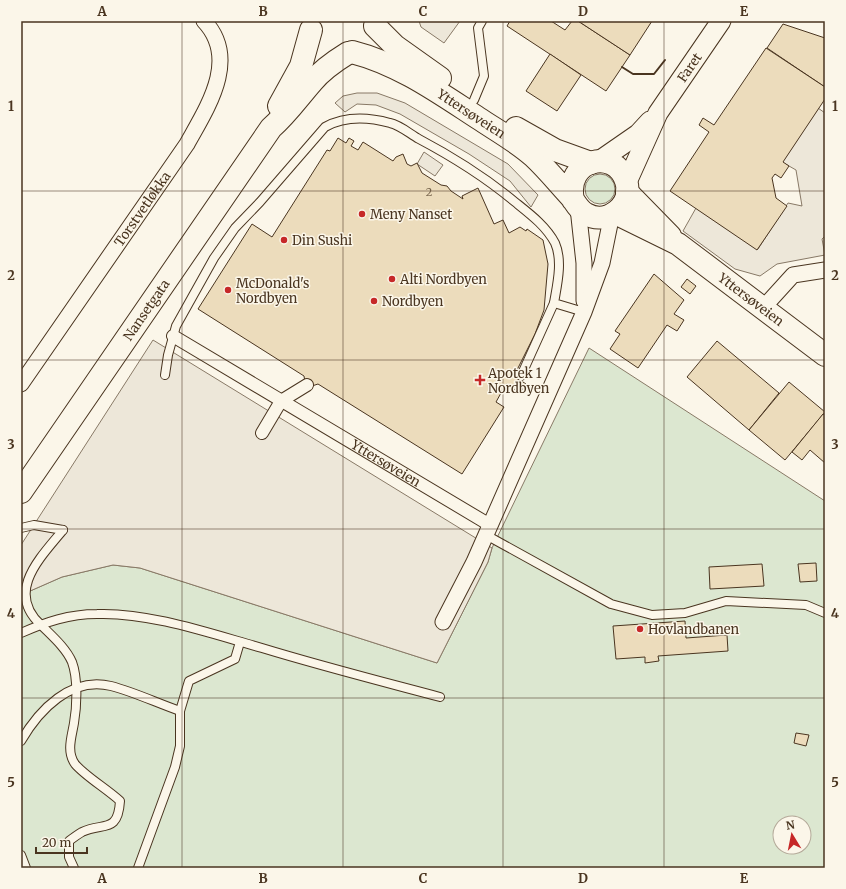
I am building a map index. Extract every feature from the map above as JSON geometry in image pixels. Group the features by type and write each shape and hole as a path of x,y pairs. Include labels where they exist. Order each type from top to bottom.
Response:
{"main road":[{"name":"Yttersøveien","path":"309,24 317,42 325,48 333,52 350,53 370,57 395,67 435,90 520,146 545,168 575,204"},
{"name":"Nansetgata","path":"271,128 277,109 301,66 309,24"},
{"name":"Yttersøveien","path":"375,24 421,66 541,143 555,150 595,162"},
{"name":"Nansetgata","path":"21,492 271,128 285,116 312,82 324,70 368,43 375,24"},
{"path":"595,162 616,167 623,174 627,187 625,201 614,214 603,217 594,217 585,214 575,204 571,191 572,181 582,166 595,162"},
{"name":"Yttersøveien","path":"627,187 678,244 825,355"},
{"name":"Yttersøveien","path":"614,214 678,244"}],"street":[{"name":"Torstvetløkka","path":"21,384 187,144 205,112 217,84 221,67 215,38 204,21"},
{"name":"Faret","path":"595,162 638,134 658,113 721,21"},
{"name":"Faret","path":"627,187 658,113"},
{"path":"575,204 584,263 584,312"},
{"path":"443,622 474,562 584,312 602,263 614,214"},
{"path":"763,308 793,275 825,270"},
{"name":"Yttersøveien","path":"173,336 281,401 488,530"},
{"path":"262,433 281,401 307,385"}],"lane":[{"path":"474,100 484,76 478,28 482,21"},
{"path":"165,375 168,355 176,326 214,258 235,228 260,202 325,127 336,121 352,118 391,123 452,157 488,180 544,226 556,244 559,271 554,303 521,376"},
{"path":"554,303 584,312"},
{"path":"21,528 34,525 63,530 32,570 26,583 28,610 52,635 72,663 76,688 74,723 70,740 70,751 75,764 120,801 119,814 109,826 82,832 69,841 69,857 74,868"},
{"path":"488,530 611,604 652,615 685,613 726,601 806,606 825,613"},
{"path":"21,633 40,624 61,617 119,614 146,618 240,642 440,697"},
{"path":"138,868 175,767 180,746 180,711 189,681 235,659 240,642"},
{"path":"21,741 30,725 46,707 61,695 76,688 90,685 110,686 180,711"},
{"path":"21,855 26,868"}],"green space":[{"path":"600,174 611,178 615,189 611,200 600,204 589,200 585,189 589,178"},
{"name":"Hovlandbanen","path":"589,348 825,501 825,868 21,868 21,595 62,577 113,565 140,568 437,663 488,562 492,548"}],"shaded area":[{"path":"419,21 460,21 444,43 421,27"},
{"path":"357,93 377,93 405,103 508,164 538,195 531,207 510,181 469,154 400,114 376,105 357,104 345,112 335,103 343,96"},
{"path":"818,108 825,113 825,236 822,239 825,255 777,264 760,276 735,269 683,231 696,208 758,249 788,203 802,206 796,170 782,162"},
{"path":"424,152 443,165 435,176 417,164"},
{"path":"153,340 492,548 488,562 437,663 140,568 113,565 62,577 21,595 21,545"}],"building":[{"path":"510,21 551,21 565,30 572,21 578,21 630,55 606,91 507,26"},
{"path":"578,21 652,21 630,55"},
{"path":"783,24 825,38 825,87 767,48"},
{"path":"766,48 825,87 825,99 783,162 789,166 781,178 775,174 772,178 776,198 787,206 757,250 670,191 709,132 699,125 703,118 714,125"},
{"path":"550,54 581,75 557,111 526,91"},
{"name":"Nordbyen","path":"338,138 346,143 349,138 354,141 351,146 358,150 363,142 393,161 396,157 403,154 407,164 411,166 417,163 422,173 441,185 447,186 451,191 463,199 462,196 478,188 494,224 503,220 509,233 520,227 526,231 527,229 543,240 548,264 544,310 535,334 514,376 526,384 520,393 506,384 496,402 504,407 462,474 318,384 312,386 305,382 304,376 198,309 252,224 272,237 327,150 330,151"},
{"path":"654,274 684,300 674,314 684,320 677,331 667,325 638,368 610,349 620,334 615,331"},
{"path":"687,279 696,286 690,294 681,287"},
{"path":"717,341 779,393 749,430 687,377"},
{"path":"789,382 825,412 785,460 749,430"},
{"path":"823,414 825,415 825,463 810,450 802,460 792,452"},
{"path":"816,563 817,581 800,582 798,564"},
{"path":"762,564 764,586 710,589 709,567"},
{"path":"685,621 686,638 727,635 728,651 658,656 659,661 645,663 645,657 616,659 613,626"},
{"path":"796,733 809,735 806,746 794,743"}],"wall":[{"path":"622,67 633,74 654,74 665,60"}],"place":[{"name":"Meny Nanset","path":"362,214"},
{"name":"Din Sushi","path":"284,240"},
{"name":"Alti Nordbyen","path":"392,279"},
{"name":"McDonald's Nordbyen","path":"228,290"},
{"name":"Nordbyen","path":"374,301"},
{"name":"Apotek 1 Nordbyen","path":"480,380"},
{"name":"Hovlandbanen","path":"640,629"}]}
